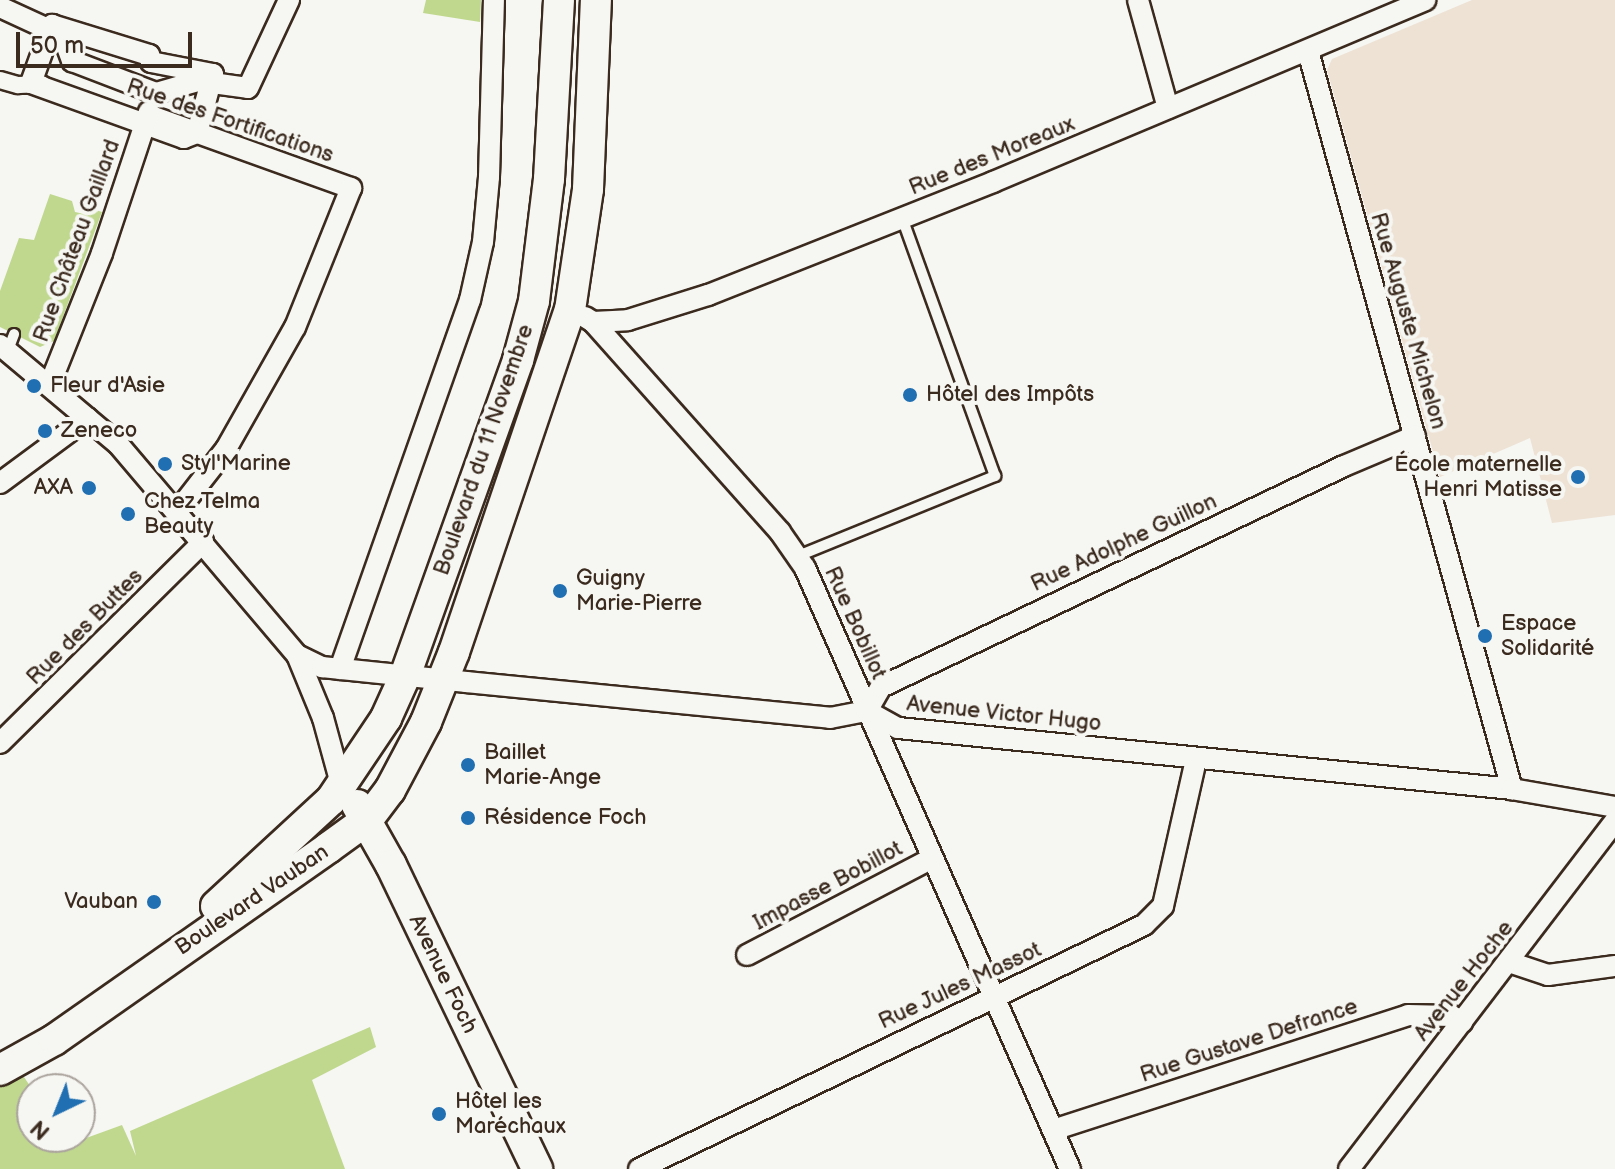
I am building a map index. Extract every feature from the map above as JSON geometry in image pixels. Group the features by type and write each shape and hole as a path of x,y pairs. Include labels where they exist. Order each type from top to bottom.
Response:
{"main road":[{"name":"Boulevard du 11 Novembre","path":"311,820 341,784 386,718 405,676 518,360 534,301 549,179 559,0"},
{"name":"Boulevard du 11 Novembre","path":"368,819 390,790 426,722 582,316 596,0"},
{"name":"Avenue Foch","path":"341,784 368,819 537,1169"},
{"name":"Boulevard Vauban","path":"0,1070 54,1040 135,980 368,819"},
{"name":"Boulevard Vauban","path":"135,980 311,820"}],"street":[{"path":"197,133 204,82 213,74 151,62 149,55 52,25 72,61 156,93 204,82 248,88 289,0"},
{"path":"340,669 470,300 483,242 489,177 494,0"},
{"path":"1138,0 1168,108"},
{"name":"Rue des Moreaux","path":"582,316 628,320 708,295 1308,51 1425,0"},
{"path":"0,7 57,33"},
{"path":"0,80 31,83 57,33"},
{"name":"Rue Auguste Michelon","path":"1308,51 1512,789"},
{"name":"Rue des Fortifications","path":"31,83 197,133 351,188 295,327 226,449 177,512"},
{"name":"Rue Château Gaillard","path":"50,384 102,253 156,93"},
{"name":"Rue Bobillot","path":"582,316 798,556 1070,1169"},
{"path":"7,343 118,444 297,655 323,718 341,784"},
{"path":"0,483 88,418"},
{"name":"Rue Adolphe Guillon","path":"867,711 881,687 1344,466 1415,436"},
{"name":"Rue des Buttes","path":"0,743 203,542"},
{"path":"297,655 322,667 443,680 830,718 867,711"},
{"name":"Avenue Victor Hugo","path":"867,711 898,728 1512,789 1615,807"},
{"name":"Rue Jules Massot","path":"639,1169 707,1133 1144,925 1163,906 1196,759"},
{"name":"Avenue Hoche","path":"1349,1169 1615,821"},
{"name":"Impasse Bobillot","path":"747,955 931,859"},
{"path":"1509,962 1548,975 1615,966"},
{"name":"Rue Gustave Defrance","path":"1053,1130 1408,1015 1452,1016 1462,1022"}],"lane":[{"path":"798,556 995,476 902,218"}],"shaded area":[{"path":"1472,0 1615,0 1615,515 1552,523 1530,438 1440,477 1327,70 1332,59"}],"green space":[{"path":"426,0 481,0 480,22 423,13"},
{"path":"50,194 72,201 75,212 89,215 93,209 102,212 54,341 40,347 0,327 0,291 19,238 34,240"},
{"path":"370,1027 376,1047 312,1080 345,1169 0,1169 0,1087 16,1078 16,1153 96,1153 96,1134 122,1125 136,1156 130,1131"}],"place":[{"name":"Fleur d'Asie","path":"34,386"},
{"name":"Hôtel des Impôts","path":"910,395"},
{"name":"Zeneco","path":"45,431"},
{"name":"Styl'Marine","path":"165,464"},
{"name":"École maternelle Henri Matisse","path":"1578,477"},
{"name":"AXA","path":"89,488"},
{"name":"Chez Telma Beauty","path":"128,514"},
{"name":"Guigny Marie-Pierre","path":"560,591"},
{"name":"Espace Solidarité","path":"1485,636"},
{"name":"Baillet Marie-Ange","path":"468,765"},
{"name":"Résidence Foch","path":"468,818"},
{"name":"Vauban","path":"154,902"},
{"name":"Hôtel les Maréchaux","path":"439,1114"}]}
